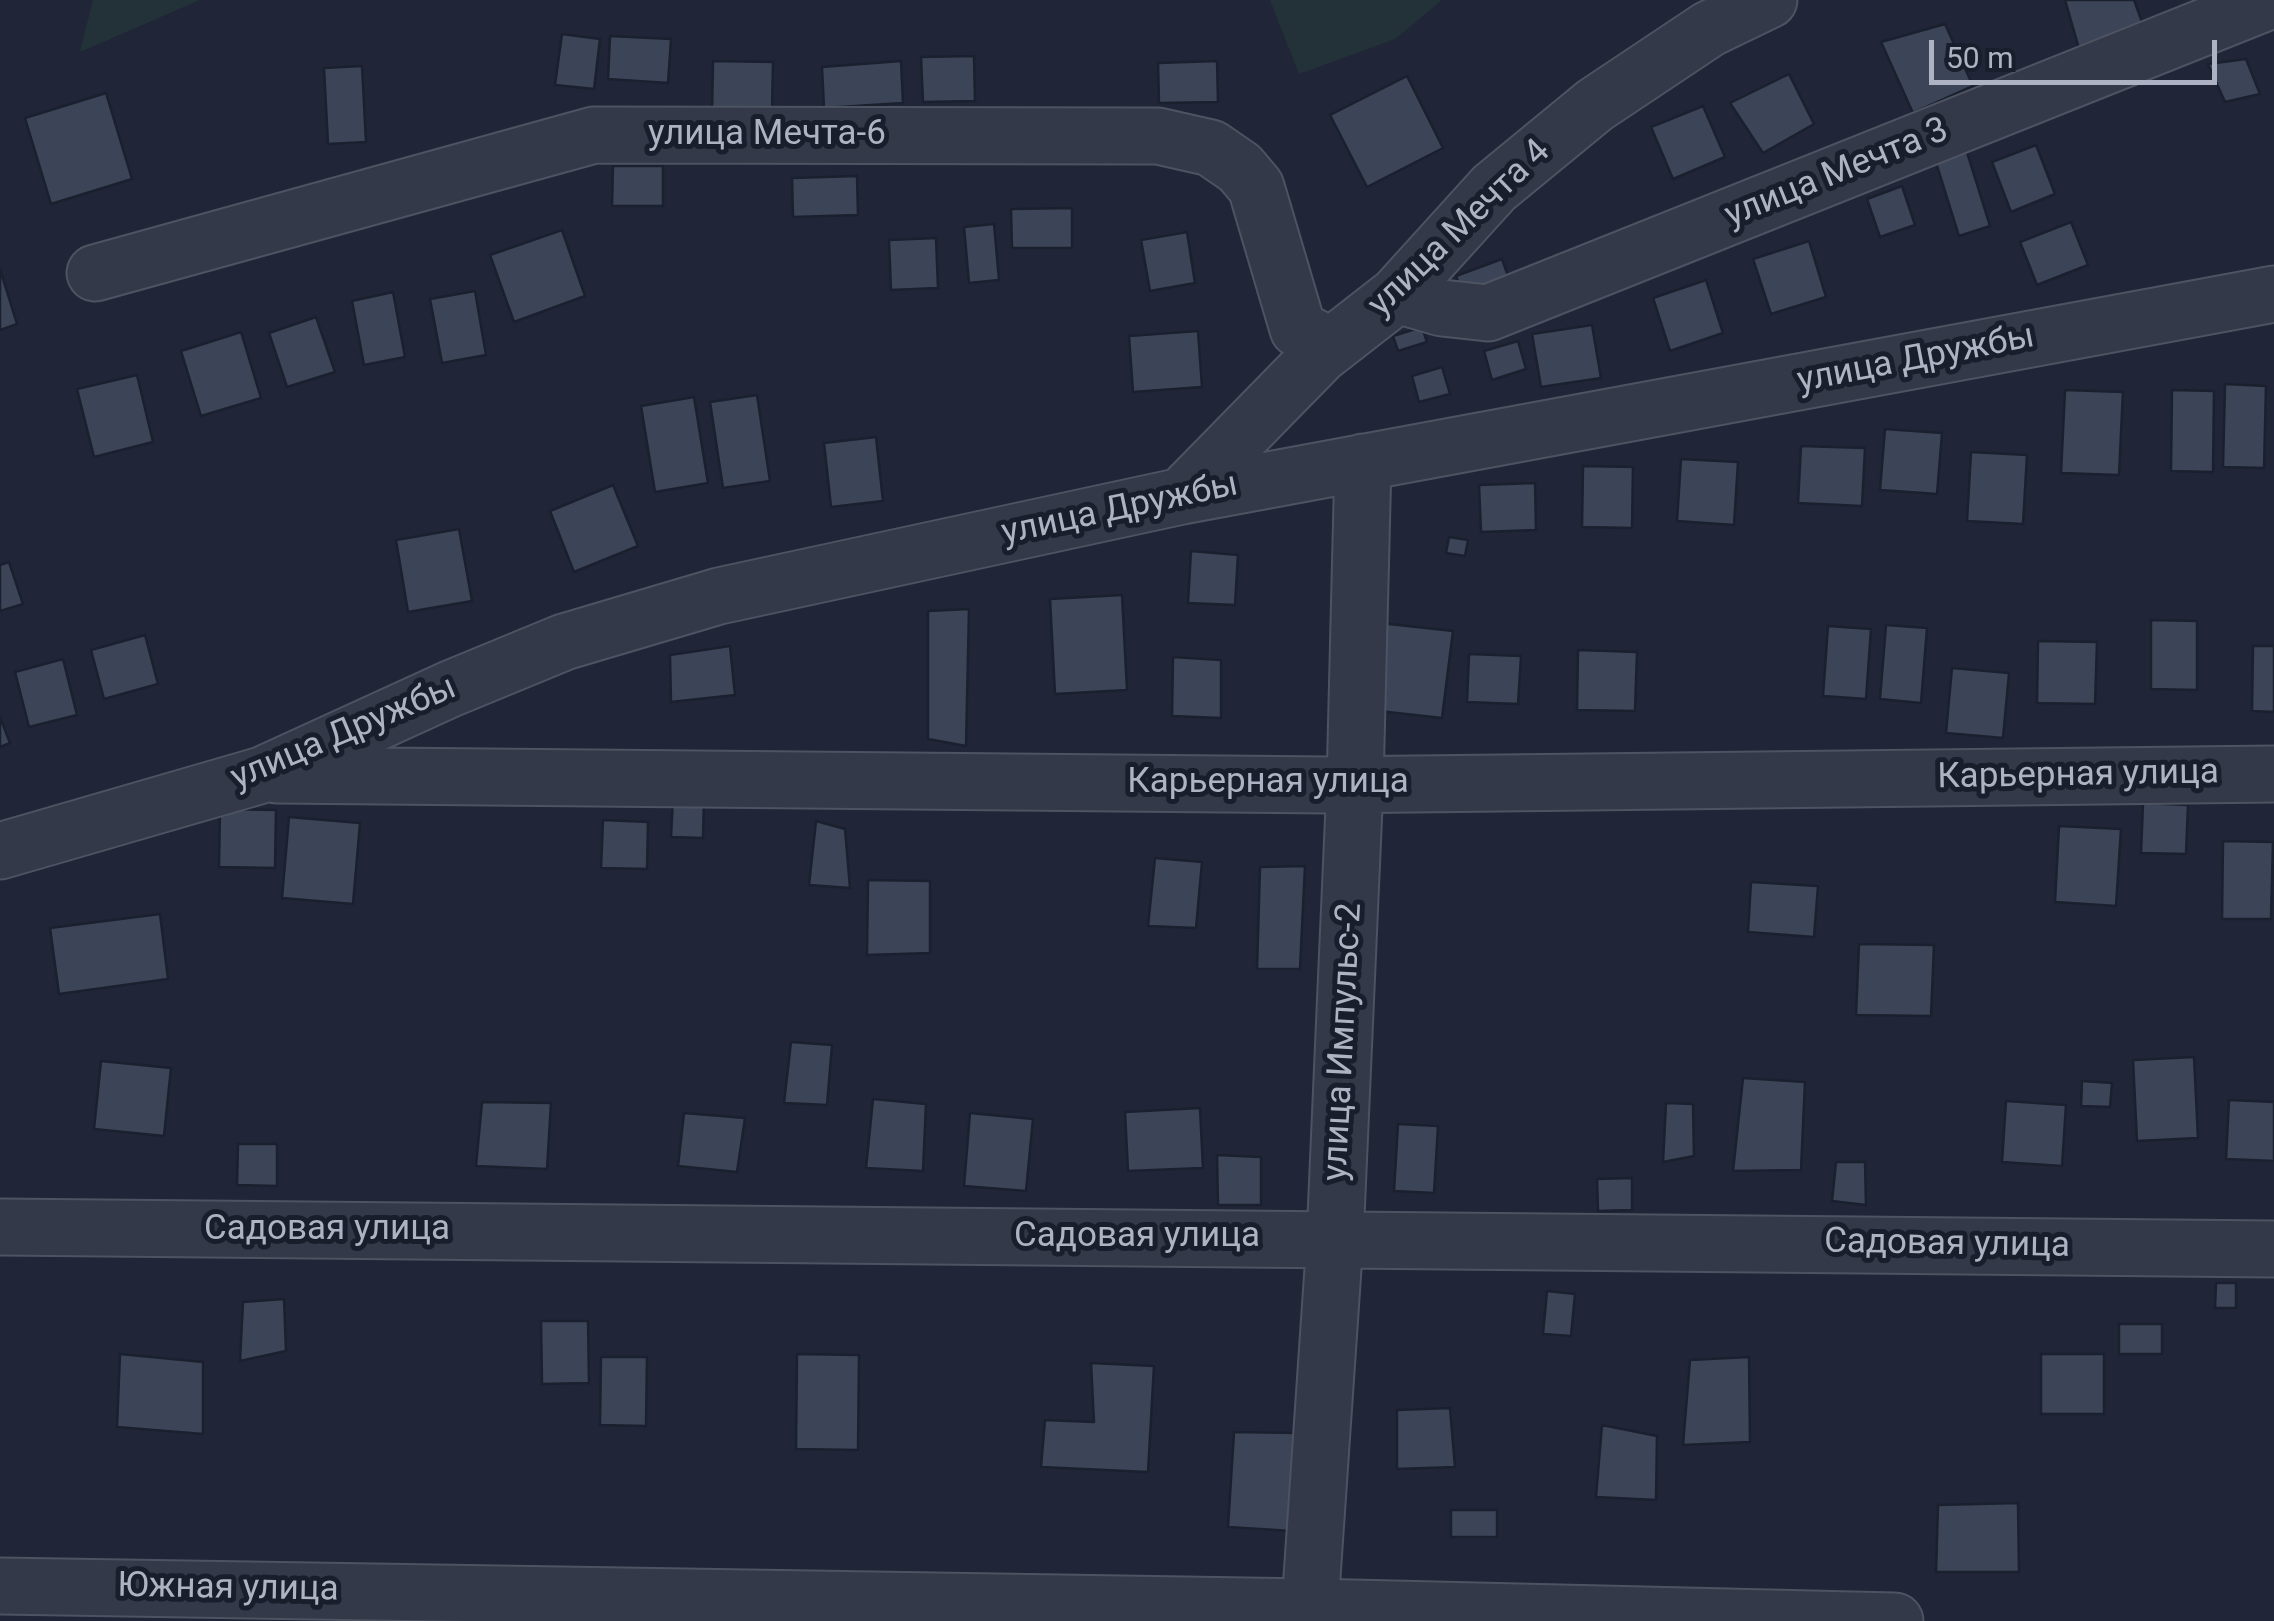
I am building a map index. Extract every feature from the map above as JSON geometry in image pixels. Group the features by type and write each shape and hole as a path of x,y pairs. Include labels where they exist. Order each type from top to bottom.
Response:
{"street":[{"name":"улица Мечта 4","path":"1182,496 1331,346 1398,295 1494,188 1595,105 1708,29 1769,0"},
{"name":"улица Мечта 3","path":"1398,295 1442,308 1488,313 2272,0"},
{"name":"улица Мечта-6","path":"95,272 594,135 1158,136 1211,148 1240,168 1256,186 1298,330 1331,346"},
{"name":"улица Дружбы","path":"0,851 262,775 450,688 564,642 719,596 1182,496 2274,294"},
{"name":"улица Импульс-2","path":"1310,1614 1336,1238 1356,784 1363,462"},
{"name":"Карьерная улица","path":"262,775 1356,784 2274,774"},
{"name":"Садовая улица","path":"0,1227 2274,1249"},
{"name":"Южная улица","path":"0,1586 1310,1614 1896,1621"}],"shaded area":[{"path":"93,0 200,0 80,52"},
{"path":"1270,0 1442,0 1395,39 1299,74"}],"building":[{"path":"2065,0 2134,0 2142,22 2080,52"},
{"path":"1945,24 1973,86 1913,113 1881,42"},
{"path":"562,34 600,39 594,89 555,85"},
{"path":"610,36 671,39 668,83 608,79"},
{"path":"974,56 975,101 923,102 921,57"},
{"path":"2246,59 2260,94 2225,102 2208,64"},
{"path":"713,61 773,62 772,112 712,111"},
{"path":"901,61 903,103 824,108 822,67"},
{"path":"1217,61 1218,102 1159,103 1158,63"},
{"path":"362,66 366,142 328,144 324,68"},
{"path":"1789,74 1814,124 1763,153 1730,103"},
{"path":"1407,76 1443,148 1367,187 1330,115"},
{"path":"106,93 132,179 51,204 25,118"},
{"path":"1703,106 1725,157 1673,179 1651,127"},
{"path":"2036,145 2055,194 2011,212 1992,162"},
{"path":"1965,146 1990,226 1959,236 1934,156"},
{"path":"613,166 663,166 663,206 612,206"},
{"path":"857,176 858,215 793,217 792,178"},
{"path":"1902,186 1915,225 1880,237 1867,199"},
{"path":"1072,208 1072,248 1012,248 1011,209"},
{"path":"2071,222 2088,265 2037,285 2020,242"},
{"path":"994,224 999,280 969,283 964,227"},
{"path":"562,230 585,296 514,322 490,255"},
{"path":"1187,232 1195,283 1150,291 1141,240"},
{"path":"936,238 938,288 891,290 889,240"},
{"path":"1809,241 1826,297 1771,314 1753,259"},
{"path":"1502,259 1512,287 1466,304 1456,276"},
{"path":"0,269 17,324 0,330"},
{"path":"1706,280 1723,333 1670,351 1653,298"},
{"path":"475,291 486,355 442,363 430,299"},
{"path":"393,292 405,357 364,365 352,301"},
{"path":"316,317 335,372 287,387 269,333"},
{"path":"1592,325 1601,378 1541,387 1532,334"},
{"path":"1422,327 1427,342 1398,351 1393,336"},
{"path":"1198,331 1202,387 1133,392 1129,336"},
{"path":"241,332 261,398 201,416 181,351"},
{"path":"1518,341 1526,369 1492,380 1484,351"},
{"path":"1442,367 1450,394 1419,402 1412,376"},
{"path":"137,375 153,442 94,457 77,389"},
{"path":"2225,384 2266,386 2264,468 2223,467"},
{"path":"2065,390 2123,392 2119,475 2061,473"},
{"path":"2172,390 2214,391 2213,472 2171,471"},
{"path":"757,395 770,481 723,488 710,402"},
{"path":"694,397 708,483 655,492 641,406"},
{"path":"1885,429 1942,433 1937,494 1880,490"},
{"path":"876,437 883,501 831,507 824,443"},
{"path":"1801,446 1865,448 1862,506 1798,503"},
{"path":"1971,452 2027,455 2023,524 1967,521"},
{"path":"1681,459 1738,462 1734,525 1677,521"},
{"path":"1583,466 1633,467 1632,528 1582,527"},
{"path":"1535,483 1536,530 1481,532 1479,485"},
{"path":"613,485 638,546 574,572 550,511"},
{"path":"459,529 472,601 408,612 396,540"},
{"path":"1449,537 1468,540 1465,556 1446,553"},
{"path":"1191,551 1238,555 1235,605 1188,603"},
{"path":"9,562 23,604 0,611 0,565"},
{"path":"1122,595 1127,690 1055,694 1050,599"},
{"path":"969,609 966,746 928,739 928,611"},
{"path":"2151,620 2197,621 2197,690 2151,689"},
{"path":"1380,623 1453,631 1442,718 1370,710"},
{"path":"1886,625 1927,628 1921,703 1880,699"},
{"path":"1828,626 1871,629 1866,699 1823,696"},
{"path":"145,635 158,684 104,699 91,650"},
{"path":"2038,641 2097,642 2095,704 2037,703"},
{"path":"730,646 735,695 671,702 670,655"},
{"path":"2253,646 2274,646 2274,712 2252,711"},
{"path":"1578,650 1637,652 1635,711 1577,710"},
{"path":"1469,654 1521,656 1518,704 1467,702"},
{"path":"1173,657 1221,660 1221,718 1172,716"},
{"path":"63,659 77,715 29,727 15,672"},
{"path":"1952,668 2009,673 2003,738 1946,733"},
{"path":"0,717 10,743 0,747"},
{"path":"673,798 704,799 703,838 671,837"},
{"path":"2143,803 2188,805 2186,854 2141,853"},
{"path":"220,809 276,810 275,868 219,867"},
{"path":"289,817 360,823 353,904 282,898"},
{"path":"603,820 648,822 647,869 601,868"},
{"path":"816,821 845,829 850,888 809,885"},
{"path":"2059,826 2121,829 2116,906 2055,902"},
{"path":"2223,841 2273,842 2271,919 2222,919"},
{"path":"1155,858 1202,862 1196,928 1148,926"},
{"path":"1305,866 1300,969 1257,969 1260,867"},
{"path":"868,880 930,881 930,953 867,955"},
{"path":"1751,882 1818,886 1814,937 1748,932"},
{"path":"160,914 168,979 59,994 50,928"},
{"path":"1859,944 1934,945 1931,1016 1856,1015"},
{"path":"791,1042 832,1045 827,1105 784,1103"},
{"path":"2194,1057 2198,1138 2137,1141 2133,1060"},
{"path":"101,1061 171,1068 164,1136 94,1129"},
{"path":"1743,1078 1805,1082 1801,1170 1733,1171"},
{"path":"2082,1081 2112,1083 2110,1107 2081,1106"},
{"path":"873,1099 926,1104 923,1171 866,1168"},
{"path":"2229,1100 2274,1102 2274,1161 2226,1159"},
{"path":"2006,1101 2066,1105 2062,1166 2002,1162"},
{"path":"482,1102 551,1103 547,1169 476,1166"},
{"path":"1666,1103 1693,1104 1694,1156 1663,1162"},
{"path":"1200,1108 1203,1168 1128,1171 1125,1112"},
{"path":"684,1113 745,1118 737,1172 678,1166"},
{"path":"970,1113 1033,1119 1026,1191 964,1186"},
{"path":"1398,1124 1438,1126 1434,1193 1394,1191"},
{"path":"238,1144 277,1144 277,1186 237,1185"},
{"path":"1217,1155 1261,1157 1261,1205 1218,1205"},
{"path":"1836,1162 1865,1162 1866,1205 1832,1201"},
{"path":"1632,1178 1632,1210 1598,1211 1597,1179"},
{"path":"2216,1283 2236,1283 2236,1308 2215,1308"},
{"path":"1547,1291 1575,1294 1571,1336 1543,1334"},
{"path":"284,1299 286,1351 240,1361 243,1302"},
{"path":"541,1321 588,1321 589,1383 542,1384"},
{"path":"2119,1324 2162,1324 2162,1354 2119,1354"},
{"path":"120,1354 203,1362 203,1434 117,1427"},
{"path":"797,1354 859,1355 858,1450 796,1449"},
{"path":"2041,1354 2104,1354 2104,1414 2041,1414"},
{"path":"601,1357 647,1357 646,1426 600,1425"},
{"path":"1749,1357 1750,1442 1683,1445 1690,1360"},
{"path":"1091,1363 1154,1366 1148,1472 1041,1467 1045,1420 1094,1422"},
{"path":"1450,1408 1455,1467 1397,1469 1397,1410"},
{"path":"1602,1425 1657,1436 1656,1500 1596,1497"},
{"path":"1234,1432 1296,1433 1292,1531 1228,1527"},
{"path":"2018,1503 2019,1572 1936,1572 1938,1505"},
{"path":"1451,1510 1497,1510 1497,1537 1451,1537"}]}
